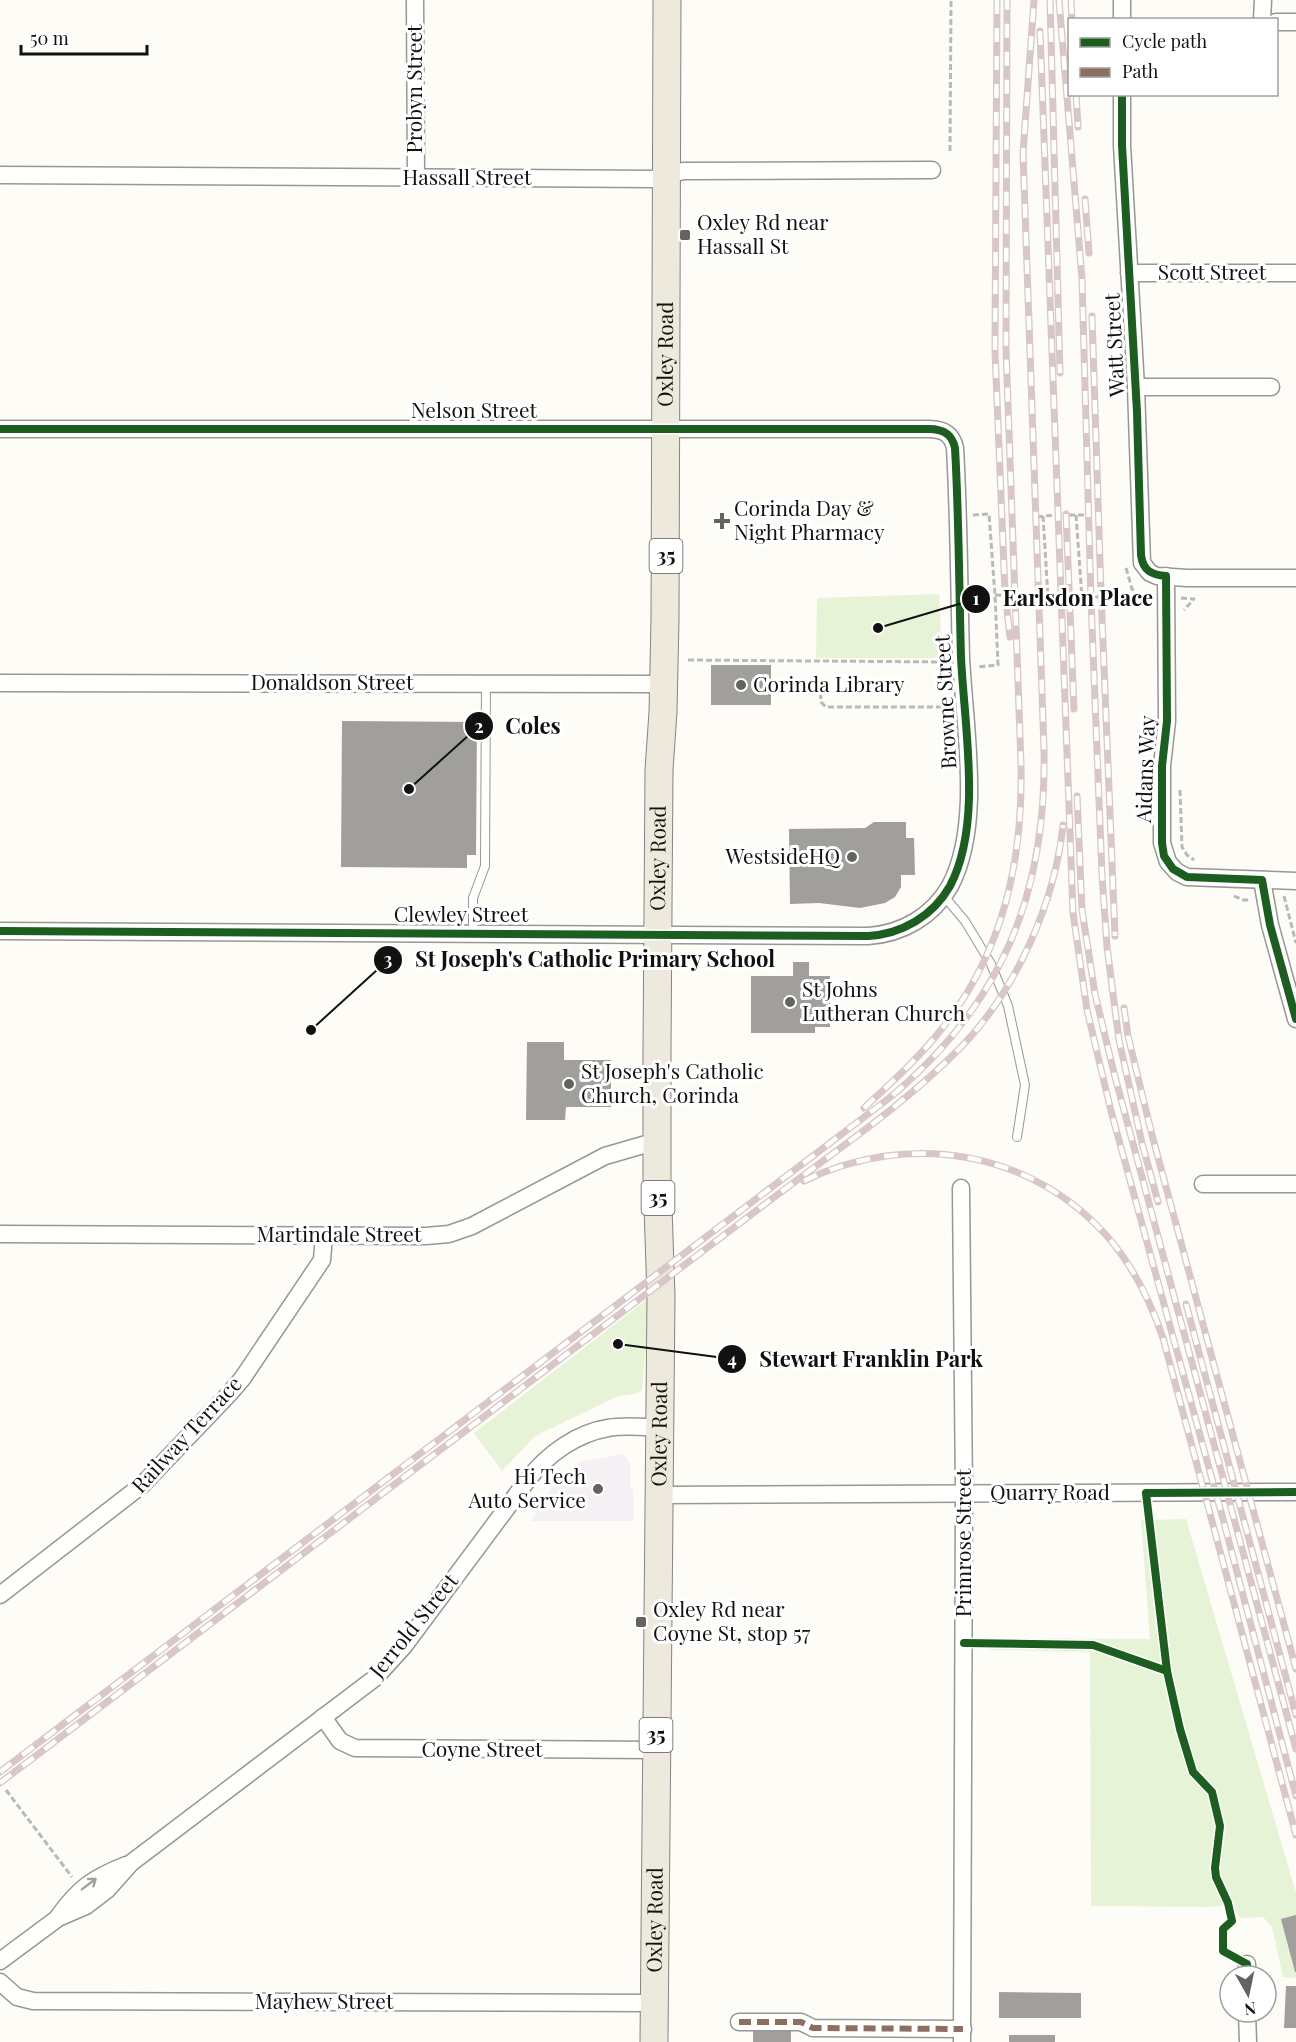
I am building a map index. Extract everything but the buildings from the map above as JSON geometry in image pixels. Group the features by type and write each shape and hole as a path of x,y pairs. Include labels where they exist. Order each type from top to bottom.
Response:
{"main road":[{"name":"Oxley Road","path":"654,2042 662,1296 657,1141 659,770 664,684 667,0"}],"street":[{"name":"Probyn Street","path":"415,0 416,178"},
{"path":"1122,0 1122,18"},
{"path":"1262,18 1263,0"},
{"path":"1278,22 1296,22"},
{"name":"Watt Street","path":"1122,96 1122,145 1136,387 1141,559 1143,566 1153,575 1166,576"},
{"name":"Hassall Street","path":"0,175 653,178 683,171 932,170"},
{"name":"Scott Street","path":"1129,273 1296,273"},
{"path":"1136,387 1271,387"},
{"name":"Nelson Street","path":"0,429 935,429 948,434"},
{"name":"Browne Street","path":"919,919 935,905 950,886 961,858 968,813 955,448 948,434"},
{"path":"1166,576 1296,578"},
{"name":"Aidans Way","path":"1166,576 1167,721 1162,766 1161,843 1164,856 1173,868 1187,877 1289,881"},
{"name":"Donaldson Street","path":"0,683 664,684"},
{"path":"1262,880 1270,925 1296,1019"},
{"name":"Clewley Street","path":"0,931 868,936 890,934 919,919"},
{"name":"Martindale Street","path":"0,1234 426,1236 460,1231 605,1156 657,1141"},
{"path":"1203,1184 1296,1184"},
{"name":"Primrose Street","path":"961,1188 964,1493 962,2035"},
{"name":"Railway Terrace","path":"0,1595 124,1501 229,1394 242,1379 322,1260 324,1236"},
{"name":"Jerrold Street","path":"0,1961 58,1918 74,1895 100,1876 131,1863 375,1678 397,1654 529,1478 546,1459 568,1444 595,1431 615,1427 660,1428"},
{"name":"Quarry Road","path":"659,1495 1296,1492"},
{"name":"Coyne Street","path":"323,1717 340,1742 356,1748 656,1750"},
{"name":"Mayhew Street","path":"0,1982 17,1997 33,2001 654,2003"},
{"path":"739,2022 801,2022 813,2028 962,2035"},
{"path":"1247,2024 1248,2042"}],"lane":[{"path":"473,933 473,898 485,866 486,682"},
{"path":"943,895 965,921 991,964 1008,1006 1025,1085 1017,1137"}],"path":[{"path":"950,151 951,0"},
{"path":"970,515 989,514 995,595 998,665 978,667"},
{"path":"1069,514 1085,515"},
{"path":"1037,517 1053,515"},
{"path":"1076,515 1082,598"},
{"path":"1043,516 1048,597"},
{"path":"995,595 1124,597"},
{"path":"1149,608 1144,598 1194,599 1185,608 1183,615"},
{"path":"688,660 946,662"},
{"path":"820,684 821,702 826,707 948,707"},
{"path":"1180,790 1182,847 1186,855 1198,860"},
{"path":"1289,881 1285,901 1296,944"},
{"path":"1228,894 1243,900 1285,901"},
{"path":"6,1790 75,1880"}],"shaded area":[{"path":"621,1454 628,1459 631,1467 630,1485 633,1490 634,1521 531,1521 555,1482 580,1462"}],"green space":[{"path":"939,594 942,658 816,658 817,598"},
{"path":"650,1297 642,1390 638,1393 616,1397 535,1436 502,1471 474,1433"},
{"path":"1186,1519 1296,1893 1296,1978 1283,1977 1272,1927 1263,1917 1240,1918 1232,1905 1207,1907 1091,1906 1090,1652 989,1650 989,1638 1150,1639 1141,1520"}],"railway":[{"path":"997,0 995,351 1005,592 1010,637"},
{"path":"864,1108 926,1048 965,997 982,966 1006,902 1018,835 1021,764 1006,349 1007,0"},
{"path":"0,1772 888,1099 927,1063 960,1026 988,986 1010,944 1026,899 1037,852 1043,802 1044,749 1023,153 1034,0"},
{"path":"1050,0 1060,373"},
{"path":"1059,0 1082,279 1091,600 1107,947 1119,1040 1158,1202"},
{"path":"1071,0 1072,18"},
{"path":"1040,31 1073,913 1087,1010 1111,1111 1296,1796"},
{"path":"1076,96 1078,127"},
{"path":"1085,199 1089,253"},
{"path":"1092,316 1115,936"},
{"path":"1066,514 1074,709"},
{"path":"1077,796 1082,910 1095,994 1114,1073 1296,1749"},
{"path":"0,1783 867,1128 941,1067 982,1022 1016,971 1030,942 1052,884 1063,825"},
{"path":"1124,1008 1128,1036 1152,1135 1296,1669"},
{"path":"804,1181 844,1165 886,1156 927,1154 968,1158 1008,1169 1046,1186 1081,1211 1112,1242 1142,1287 1163,1338 1296,1835"},
{"path":"1186,1304 1296,1715"}],"marked path":[{"path":"739,2022 801,2022 813,2028 963,2029"}],"cycle path":[{"path":"1122,96 1122,145 1137,412 1141,555 1149,571 1156,575 1166,576 1167,721 1162,766 1164,856 1173,869 1187,877 1262,880 1270,925 1296,1019"},
{"path":"0,429 929,429 943,431 952,439 955,448 961,657 969,774 966,834 960,861 950,886 943,897 926,914 904,927 881,935 0,931"},
{"path":"1247,1964 1223,1951 1223,1929 1232,1921 1228,1903 1216,1877 1220,1826 1212,1792 1193,1772 1180,1729 1167,1671 1146,1493 1296,1492"},
{"path":"964,1643 1093,1645 1167,1671"}],"place":[{"name":"Oxley Rd near Hassall St","path":"685,235"},
{"name":"Corinda Day & Night Pharmacy","path":"722,521"},
{"name":"Earlsdon Place","path":"878,628"},
{"name":"Corinda Library","path":"741,685"},
{"name":"Coles","path":"409,789"},
{"name":"WestsideHQ","path":"852,857"},
{"name":"St Johns Lutheran Church","path":"790,1002"},
{"name":"St Joseph's Catholic Primary School","path":"311,1030"},
{"name":"St Joseph's Catholic Church, Corinda","path":"569,1084"},
{"name":"Stewart Franklin Park","path":"618,1344"},
{"name":"Hi Tech Auto Service","path":"598,1489"},
{"name":"Oxley Rd near Coyne St, stop 57","path":"641,1622"}]}
